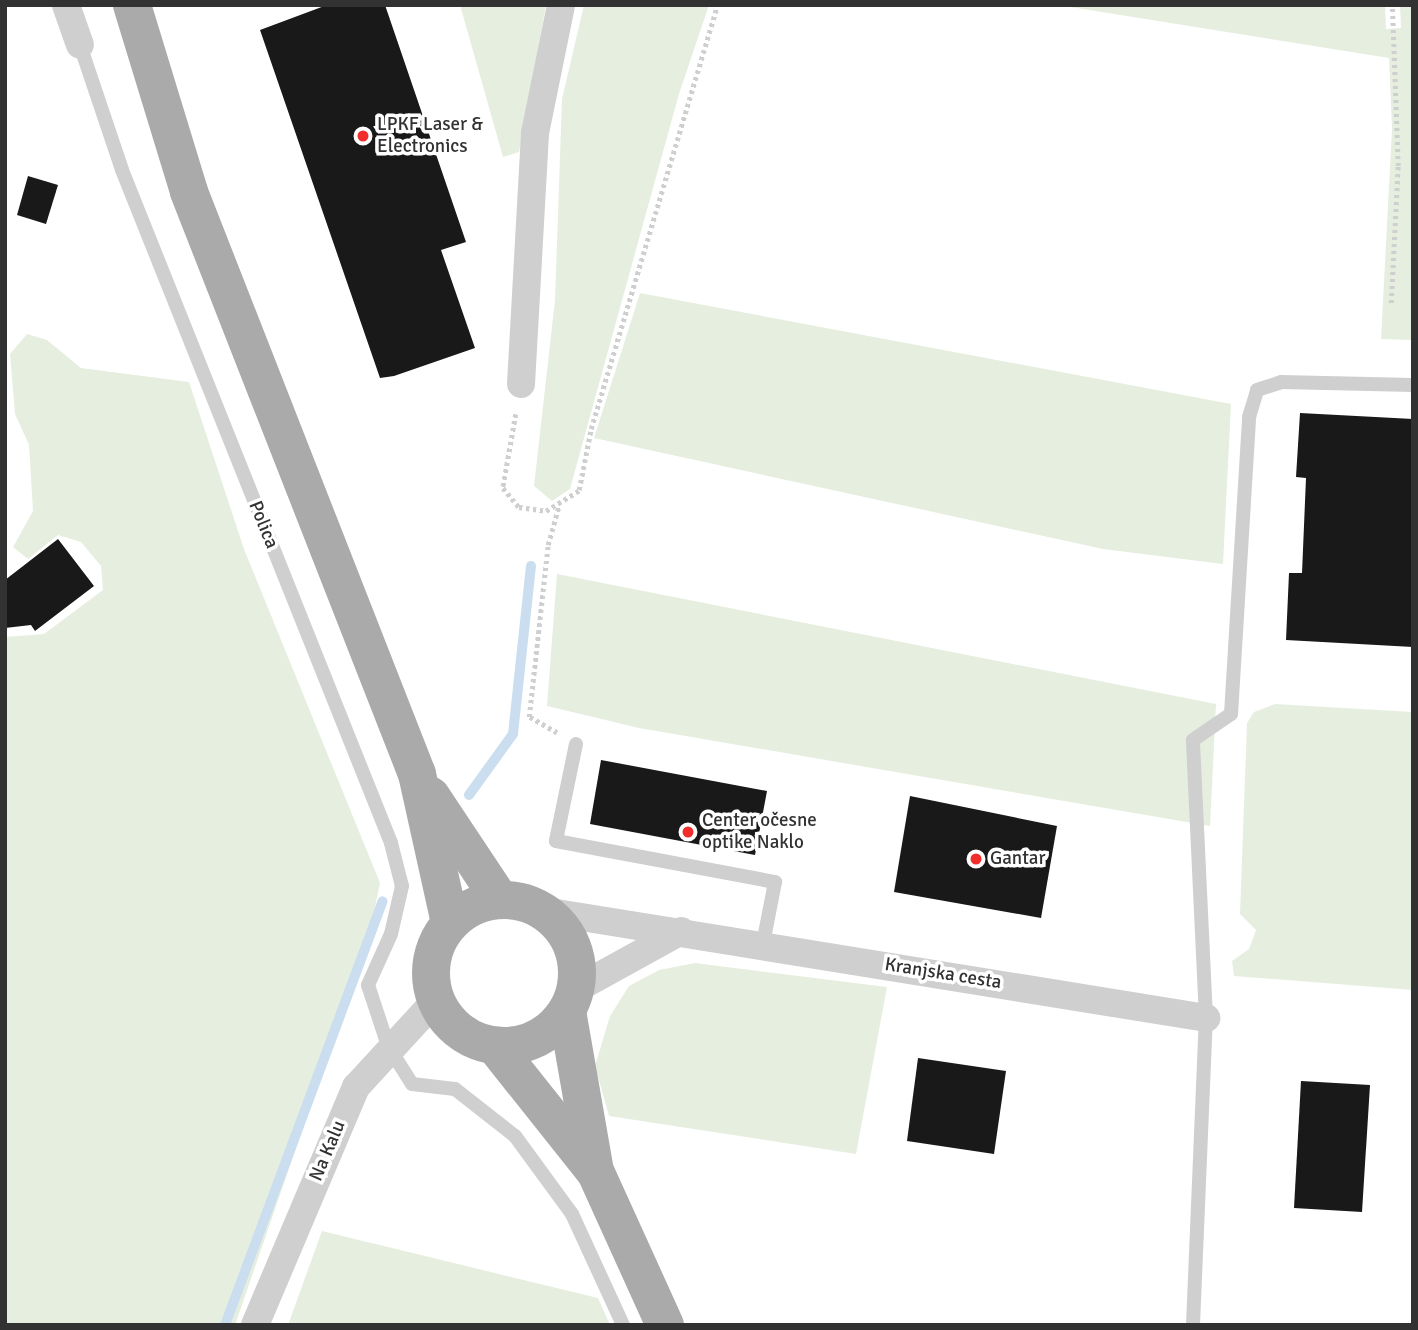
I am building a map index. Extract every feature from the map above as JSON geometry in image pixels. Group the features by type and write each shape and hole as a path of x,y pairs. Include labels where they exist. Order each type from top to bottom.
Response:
{"main road":[{"path":"132,5 189,192 417,774 450,923"},
{"path":"417,774 500,900"},
{"path":"596,1174 572,1000 572,946 544,911 500,900 472,906 450,923 432,959 436,1000 459,1031 495,1046 596,1174 665,1325"},
{"path":"495,1046 537,1039 572,1000"}],"street":[{"name":"Polica","path":"66,5 80,45"},
{"path":"521,384 536,134 561,5"},
{"name":"Kranjska cesta","path":"544,911 763,944 1206,1018"},
{"path":"572,1000 681,931"},
{"name":"Na Kalu","path":"255,1325 356,1087 388,1046 436,1000"}],"lane":[{"name":"Polica","path":"80,45 122,170 391,843 402,886 391,934 368,985 388,1046 412,1084 455,1089 515,1136 572,1214 623,1325"},
{"path":"1193,1325 1206,1018 1193,740 1231,713 1249,417 1257,390 1281,382 1413,384"},
{"path":"576,744 556,841 775,882 763,944"}],"path":[{"path":"521,384 503,488 519,507 545,511 559,505 579,490 591,429 717,5"},
{"path":"1391,303 1398,166 1392,5"},
{"path":"559,505 548,545 529,717 576,744"}],"green space":[{"path":"460,5 546,5 519,152 503,157"},
{"path":"584,5 709,5 679,94 570,489 552,501 534,486 555,300 562,99"},
{"path":"1058,5 1385,5 1386,29 1401,28 1400,5 1413,5 1413,340 1381,339 1392,129 1389,58"},
{"path":"640,293 1231,404 1223,564 1103,549 594,438"},
{"path":"27,334 47,340 81,368 189,382 244,549 380,883 368,940 235,1325 5,1325 5,637 44,634 103,590 101,566 81,542 58,535 28,559 13,547 33,511 29,445 15,414 10,354"},
{"path":"557,574 1216,704 1210,826 639,728 547,706"},
{"path":"1275,704 1413,712 1413,990 1234,976 1232,961 1249,949 1256,930 1240,914 1247,723 1254,712"},
{"path":"695,963 887,987 856,1154 609,1116 595,1066 610,1016 629,986 659,970"},
{"path":"322,1231 598,1298 610,1325 288,1325"}],"building":[{"name":"LPKF Laser & Electronics","path":"327,5 385,5 466,242 441,250 475,348 394,376 380,378 260,30"},
{"path":"28,176 58,185 46,224 17,215"},
{"path":"1300,413 1413,419 1413,647 1286,640 1289,573 1302,573 1306,478 1296,477"},
{"path":"58,539 94,586 35,631 31,625 5,628 5,580"},
{"path":"601,760 767,791 755,855 590,824"},
{"name":"Gantar","path":"910,796 1057,826 1041,918 894,892"},
{"path":"918,1058 1006,1071 994,1154 907,1141"},
{"path":"1301,1081 1370,1085 1362,1212 1294,1208"}],"waterway":[{"path":"469,795 513,734 531,566"},
{"path":"225,1325 383,901"}],"place":[{"name":"LPKF Laser & Electronics","path":"363,136"},
{"name":"Center očesne optike Naklo","path":"688,832"},
{"name":"Gantar","path":"976,859"}]}
